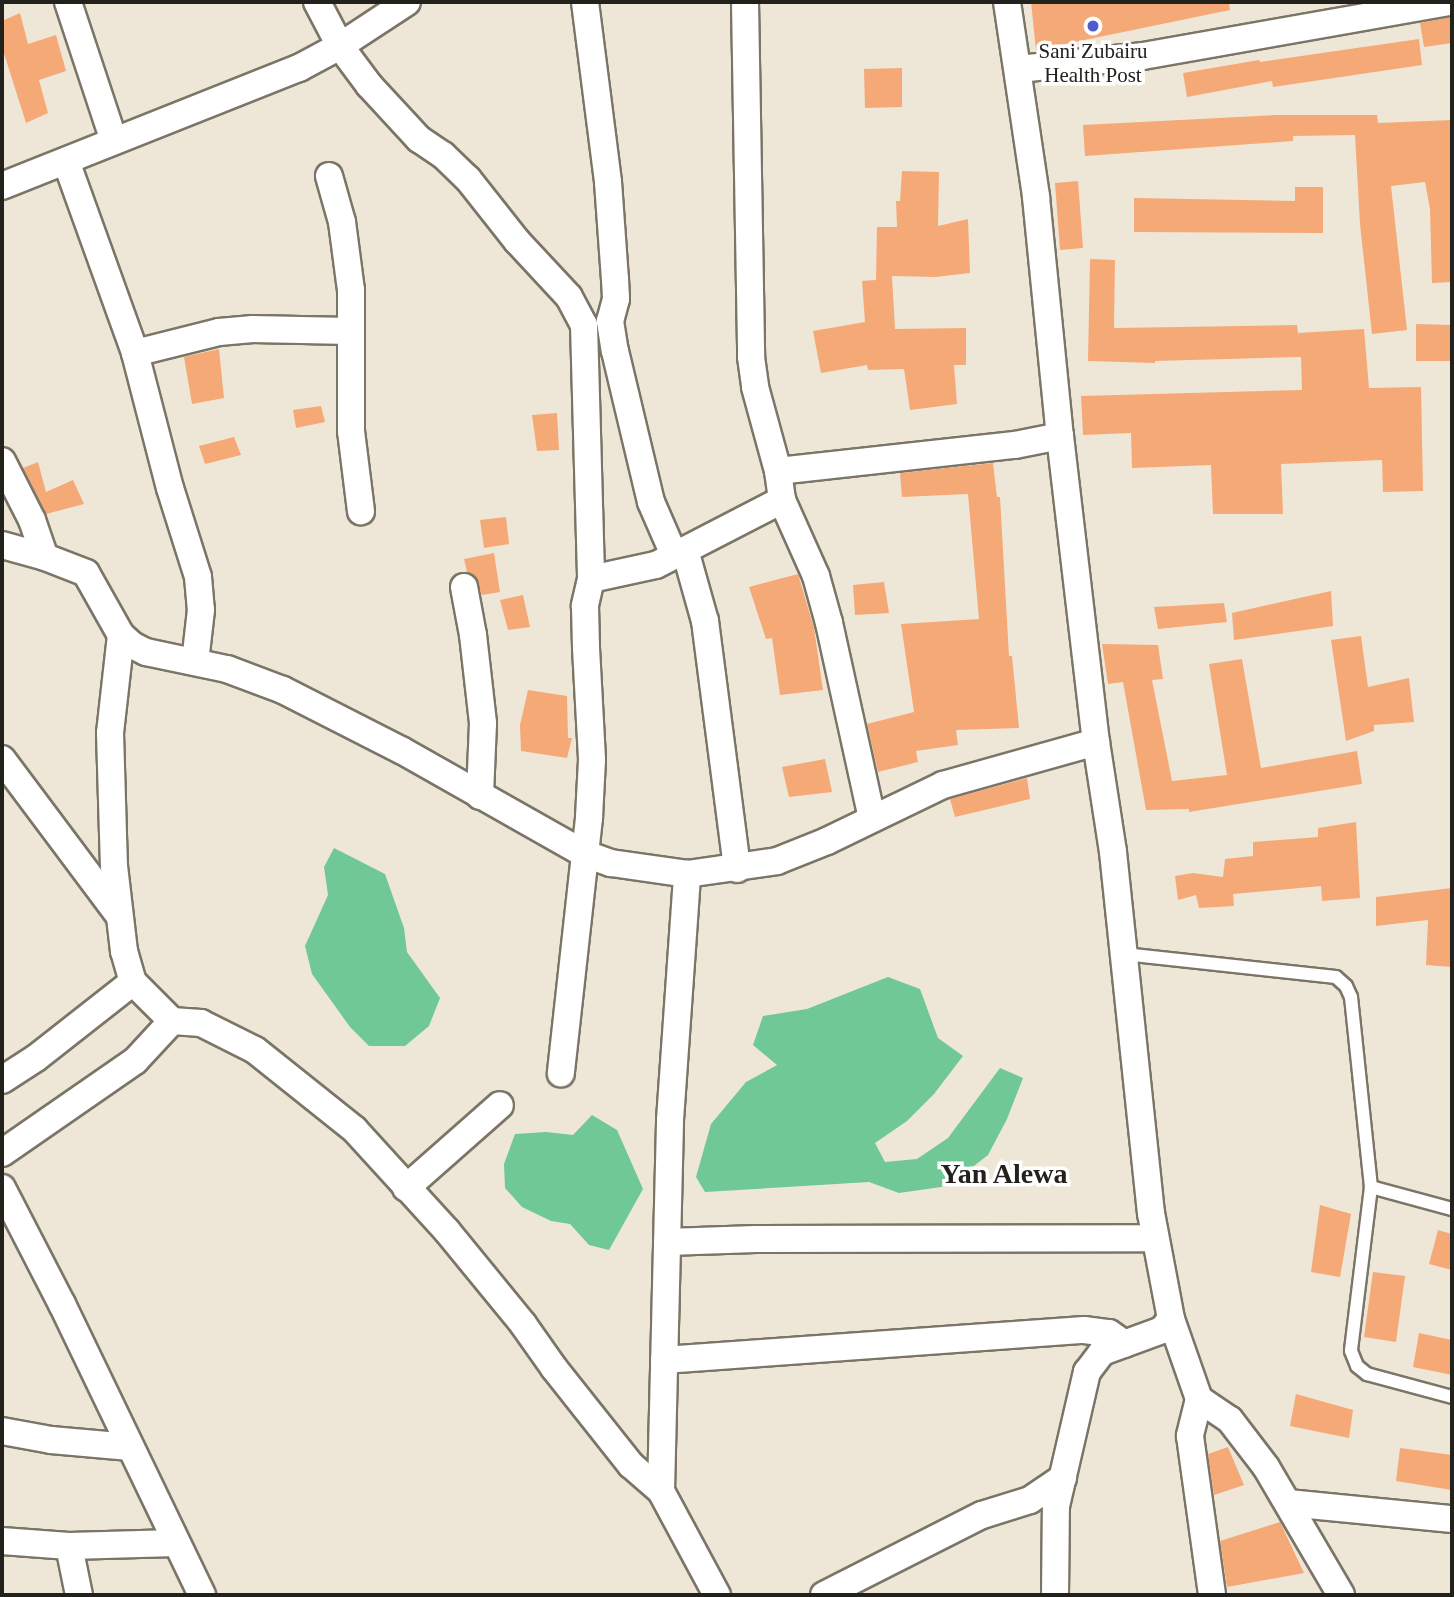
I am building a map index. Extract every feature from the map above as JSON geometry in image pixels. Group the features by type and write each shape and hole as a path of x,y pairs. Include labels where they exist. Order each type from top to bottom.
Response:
{"street":[{"path":"68,2 114,141"},
{"path":"317,2 340,46 419,139 443,155 468,179 517,241 597,323 652,502 680,552 705,621 737,869"},
{"path":"2,186 262,84 340,46 407,2"},
{"path":"561,1073 583,853 589,818 592,760 585,606 591,579 597,323 616,299 608,182 585,2"},
{"path":"745,2 751,357 764,426 778,471 782,500 816,576 872,818"},
{"path":"1007,2 1019,69 1155,1238 1171,1319 1199,1399 1190,1436 1212,1595"},
{"path":"1019,69 1143,56 1450,2"},
{"path":"66,161 135,353 170,488 198,577 201,610 195,662"},
{"path":"329,176 342,222 351,290 351,431 361,511"},
{"path":"135,353 219,332 253,329 349,331"},
{"path":"778,471 1015,445 1060,436"},
{"path":"2,461 33,520 45,556"},
{"path":"591,579 656,565 782,500"},
{"path":"2,545 45,556 86,573 121,635 146,652 226,669 283,690 401,750 583,853 611,863 687,874 737,869 777,861 802,852 943,785 1096,742"},
{"path":"464,587 473,635 483,723 480,796"},
{"path":"121,635 110,733 118,915 133,982 172,1021 201,1023 255,1049 355,1129 447,1231 523,1324 554,1368 631,1465 661,1492 717,1595"},
{"path":"2,759 118,915"},
{"path":"661,1492 673,1057 687,874"},
{"path":"2,1080 36,1058 133,982"},
{"path":"2,1153 135,1061 172,1021"},
{"path":"406,1188 500,1105"},
{"path":"2,1188 62,1304 202,1595"},
{"path":"667,1242 756,1239 1155,1238"},
{"path":"1055,1595 1055,1520 1087,1372 1102,1352 1162,1330 1171,1319"},
{"path":"664,1360 1084,1330 1109,1334 1125,1344"},
{"path":"1199,1399 1230,1420 1266,1467 1341,1595"},
{"path":"2,1431 51,1440 130,1447"},
{"path":"824,1595 873,1583 982,1515 1030,1500 1063,1478"},
{"path":"1288,1503 1452,1519"},
{"path":"2,1541 69,1546 176,1544"},
{"path":"69,1546 79,1595"}],"lane":[{"path":"1124,954 1336,977 1346,985 1351,997 1371,1187 1351,1351 1357,1366 1367,1374 1452,1396"},
{"path":"1371,1187 1452,1209"}],"shaded area":[{"path":"334,848 385,874 404,928 407,952 440,998 429,1026 405,1046 369,1046 350,1027 312,974 305,946 328,895 324,867"},
{"path":"888,977 920,989 938,1038 963,1056 934,1094 907,1121 875,1143 885,1162 917,1159 948,1138 1000,1068 1023,1078 1007,1119 988,1155 948,1186 899,1193 869,1182 705,1192 696,1177 711,1124 746,1082 777,1065 753,1045 763,1016 807,1009"},
{"path":"592,1115 617,1130 643,1189 609,1250 589,1245 570,1224 551,1221 522,1207 505,1188 504,1164 515,1134 546,1132 573,1135"}],"building":[{"name":"Sani Zubairu Health Post","path":"1031,2 1229,2 1230,10 1036,50"},
{"path":"20,13 28,44 56,35 66,71 39,80 48,113 26,123 2,47 2,21"},
{"path":"1452,17 1452,43 1424,47 1420,23"},
{"path":"1419,39 1422,65 1273,87 1272,81 1187,97 1183,73"},
{"path":"902,68 902,107 865,108 864,69"},
{"path":"1277,115 1377,115 1378,123 1452,120 1452,282 1432,283 1430,209 1425,182 1391,186 1407,330 1372,334 1360,224 1355,135 1293,136 1293,141 1085,156 1083,125"},
{"path":"902,171 939,172 938,226 968,219 970,273 935,277 892,276 895,329 966,328 966,365 954,365 957,404 910,410 904,369 868,370 867,365 821,373 813,331 865,322 862,281 876,280 877,227 897,227 896,201 900,201"},
{"path":"1078,181 1083,248 1060,250 1055,183"},
{"path":"1295,187 1323,187 1323,233 1134,232 1134,198 1295,201"},
{"path":"1090,259 1115,260 1114,328 1297,325 1298,333 1364,329 1369,388 1421,387 1423,491 1383,492 1382,460 1281,464 1283,514 1213,514 1211,465 1132,468 1131,433 1083,435 1081,396 1302,390 1301,357 1155,363 1088,361"},
{"path":"1416,324 1452,325 1452,361 1416,361"},
{"path":"219,349 224,398 192,404 184,357"},
{"path":"321,406 325,422 296,428 293,410"},
{"path":"557,413 559,450 537,451 532,415"},
{"path":"234,437 241,455 205,464 199,446"},
{"path":"38,462 46,492 73,480 84,504 46,514 23,468"},
{"path":"993,463 997,497 1000,497 1009,656 1012,656 1019,728 956,730 958,745 916,751 918,762 878,772 867,724 914,712 901,624 979,619 968,494 902,497 900,473"},
{"path":"506,517 509,544 484,548 480,520"},
{"path":"494,553 500,592 482,595 476,577 467,572 464,559"},
{"path":"798,574 814,628 823,690 780,695 772,638 766,639 749,587"},
{"path":"884,582 889,613 855,615 853,585"},
{"path":"1331,591 1333,626 1234,640 1232,613"},
{"path":"523,595 530,627 508,630 500,600"},
{"path":"1224,603 1227,622 1158,629 1154,607"},
{"path":"1361,636 1368,687 1409,678 1414,722 1374,725 1374,731 1346,741 1331,640"},
{"path":"1102,644 1158,645 1163,679 1152,680 1172,781 1227,775 1209,664 1242,659 1261,768 1357,751 1362,784 1189,812 1189,809 1146,810 1123,682 1108,684"},
{"path":"528,690 567,696 568,738 572,738 567,758 521,751 520,725"},
{"path":"825,759 832,792 789,797 782,767"},
{"path":"1027,778 1030,799 955,817 950,799"},
{"path":"1356,822 1360,898 1322,901 1321,886 1233,894 1234,906 1199,908 1196,895 1178,900 1175,876 1193,873 1223,877 1225,859 1253,856 1253,842 1318,837 1318,828"},
{"path":"1452,888 1452,967 1426,965 1428,920 1376,926 1376,897"},
{"path":"1320,1205 1351,1214 1340,1277 1311,1272"},
{"path":"1438,1230 1452,1234 1452,1270 1429,1264"},
{"path":"1373,1272 1405,1276 1396,1342 1364,1337"},
{"path":"1419,1333 1452,1340 1452,1375 1413,1367"},
{"path":"1296,1394 1353,1410 1349,1438 1290,1426"},
{"path":"1228,1447 1244,1485 1214,1495 1208,1454"},
{"path":"1400,1448 1452,1455 1452,1490 1396,1481"},
{"path":"1280,1522 1304,1573 1227,1587 1220,1541"}],"place":[{"name":"Sani Zubairu Health Post","path":"1093,26"}],"district":[{"name":"Yan Alewa","path":"1004,1174"}]}
